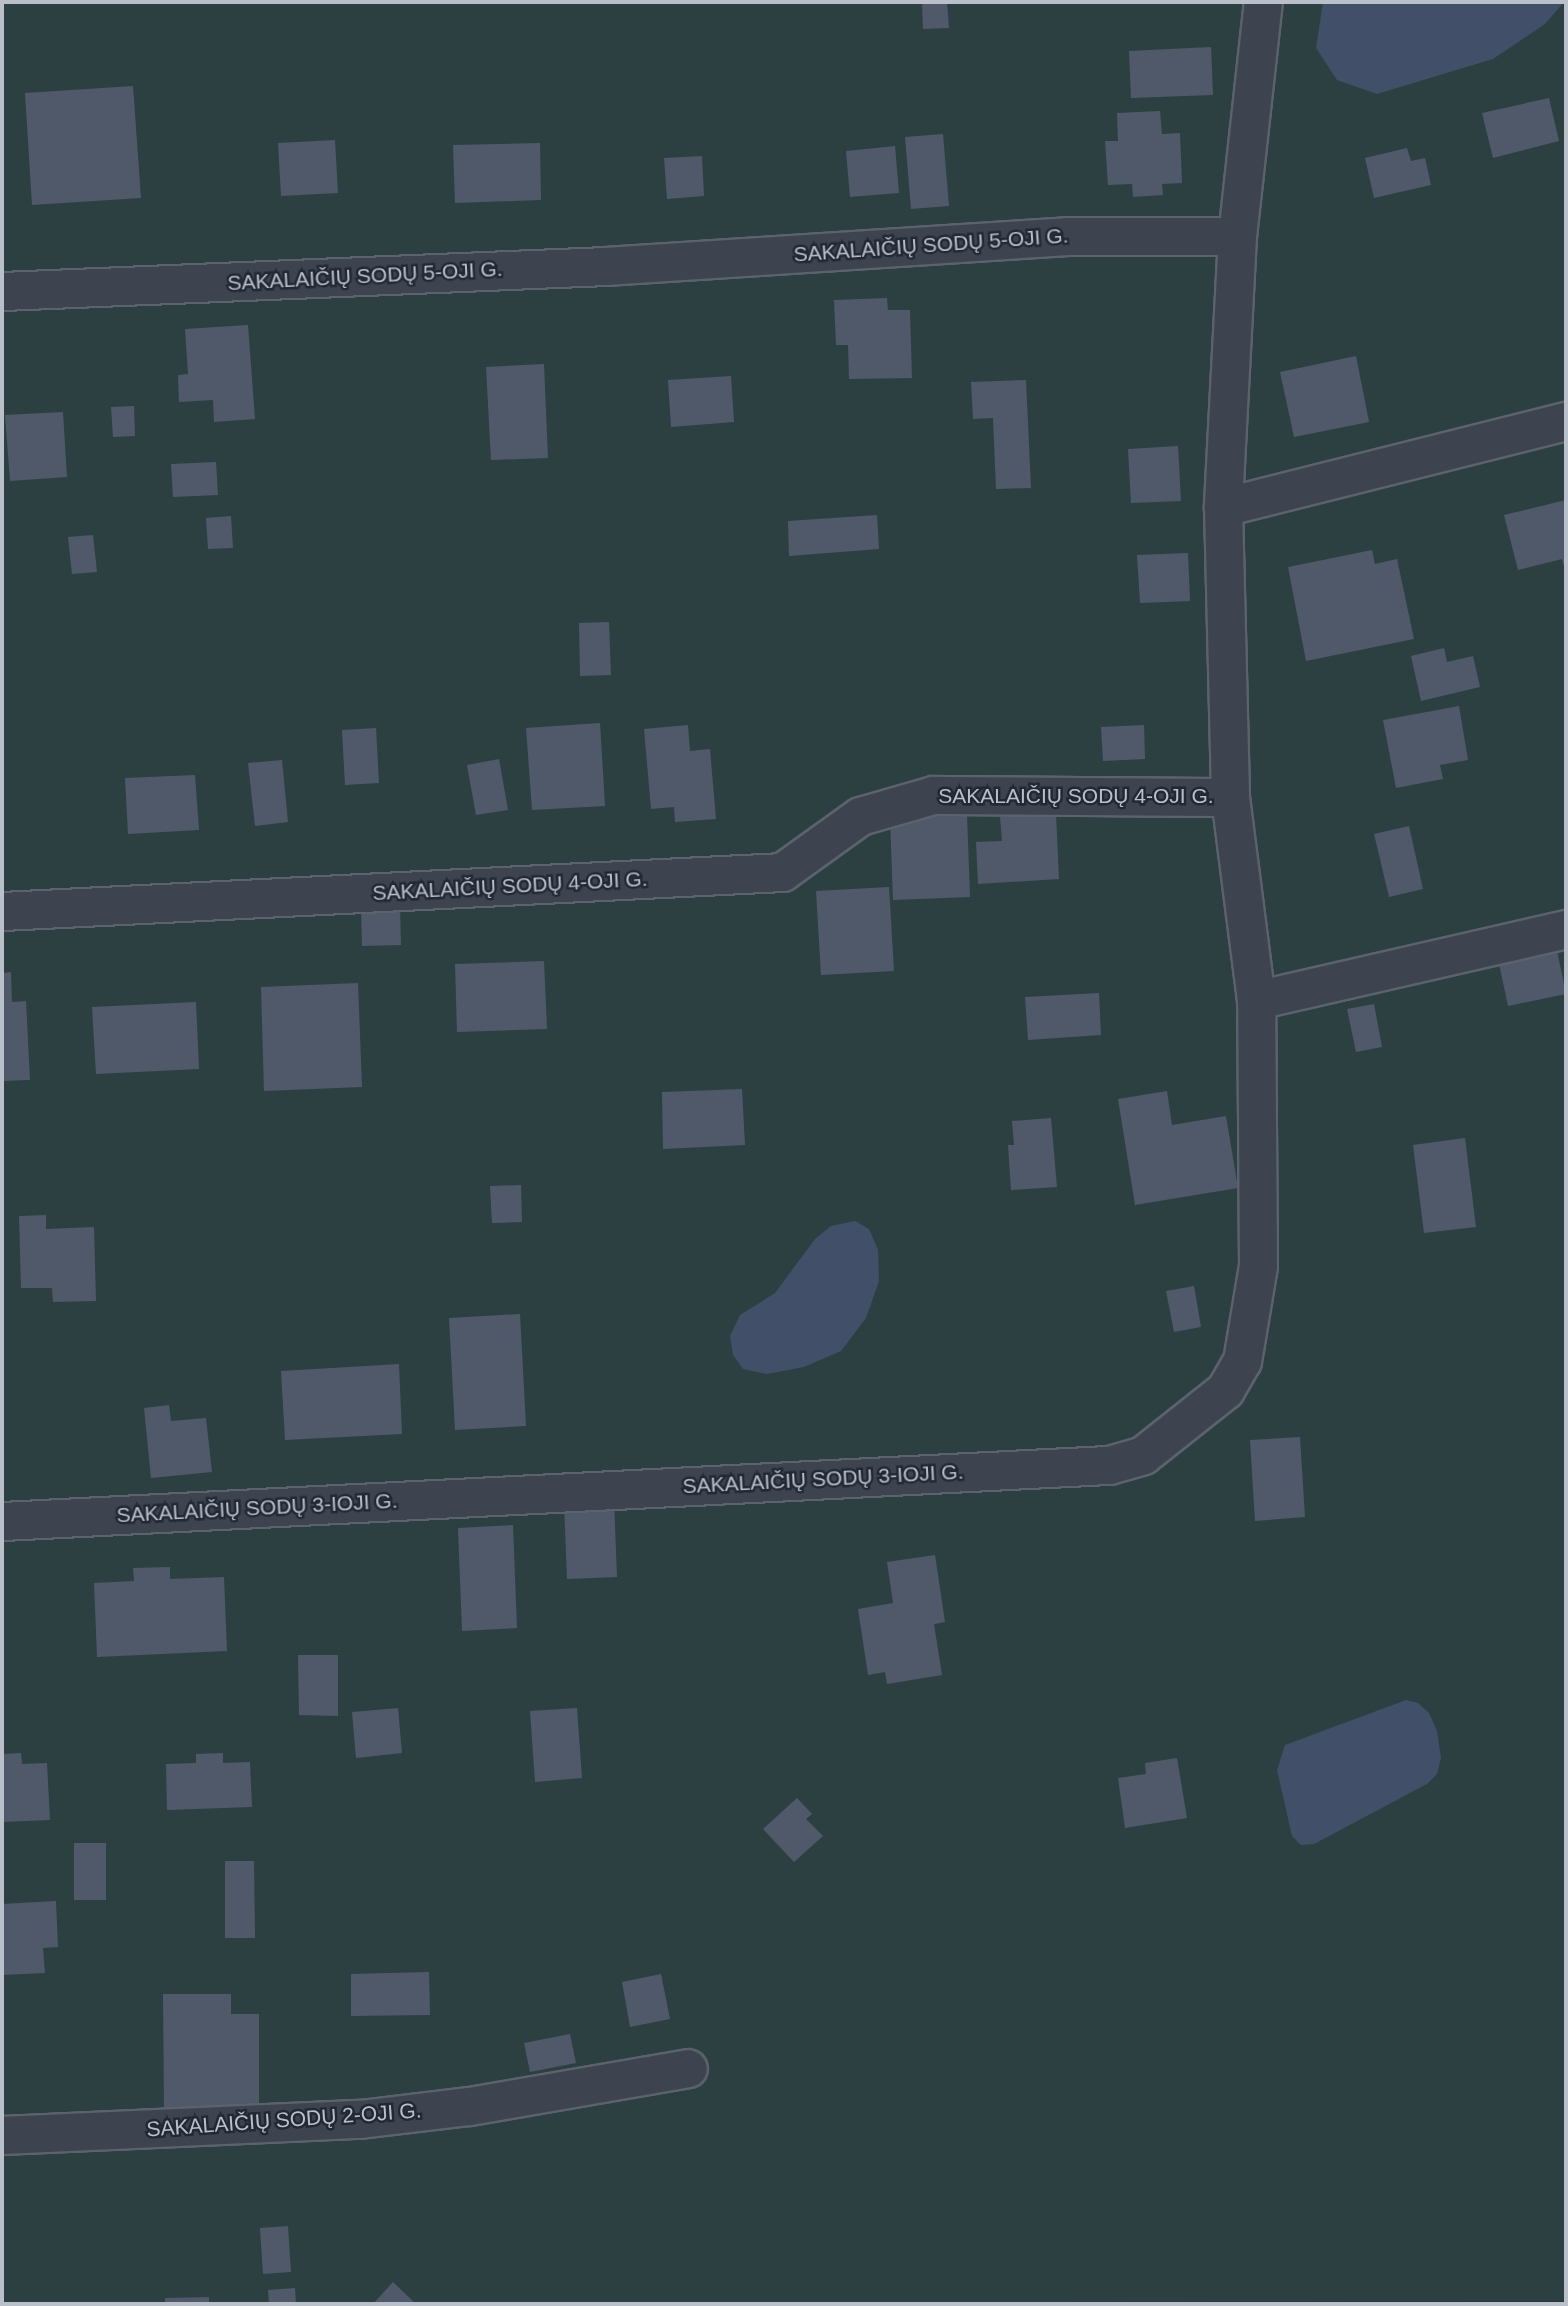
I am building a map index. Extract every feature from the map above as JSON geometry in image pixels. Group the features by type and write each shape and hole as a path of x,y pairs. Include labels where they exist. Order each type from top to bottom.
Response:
{"street":[{"path":"1230,797 1223,506 1237,236 1263,2"},
{"name":"SAKALAIČIŲ SODŲ 5-OJI G.","path":"2,291 619,265 1067,236 1237,236"},
{"path":"1223,506 1566,421"},
{"name":"SAKALAIČIŲ SODŲ 4-OJI G.","path":"2,911 782,872 860,816 933,795 1230,797 1256,1000"},
{"path":"1256,1000 1566,929"},
{"name":"SAKALAIČIŲ SODŲ 3-IOJI G.","path":"2,1521 1109,1465 1143,1455 1225,1390 1242,1361 1258,1265 1256,1000"},
{"name":"SAKALAIČIŲ SODŲ 2-OJI G.","path":"2,2135 360,2119 469,2106 688,2068"}],"green space":[{"path":"2,2 1566,2 1566,2301 2,2304","holes":["795,1269 733,1355 741,1315 775,1293"]}],"water":[{"path":"1323,2 1564,2 1545,24 1493,59 1377,94 1337,80 1316,48"},
{"path":"855,1221 869,1229 878,1250 879,1281 866,1318 841,1351 804,1367 767,1374 743,1369 733,1355 730,1336 740,1315 775,1293 815,1239 831,1226"},
{"path":"1406,1700 1418,1703 1429,1713 1437,1731 1441,1758 1437,1774 1427,1784 1314,1844 1301,1845 1292,1836 1277,1770 1285,1745"}],"building":[{"path":"922,2 947,2 949,28 923,29"},
{"path":"1211,47 1213,95 1131,98 1129,51"},
{"path":"133,86 141,198 32,205 25,93"},
{"path":"1549,98 1559,141 1493,158 1482,113"},
{"path":"1160,111 1162,134 1180,133 1182,183 1162,184 1163,195 1133,197 1132,184 1108,185 1105,141 1118,141 1117,113"},
{"path":"943,134 949,206 911,209 905,137"},
{"path":"335,140 338,193 281,196 278,143"},
{"path":"540,143 541,200 455,203 453,145"},
{"path":"895,146 899,193 850,197 846,151"},
{"path":"1407,148 1411,161 1425,158 1431,185 1374,198 1365,158"},
{"path":"702,156 704,196 667,199 664,158"},
{"path":"887,298 888,310 910,310 912,378 849,379 848,345 836,345 834,300"},
{"path":"248,325 255,419 214,422 213,400 179,402 178,375 188,374 185,329"},
{"path":"1356,356 1369,422 1294,437 1280,372"},
{"path":"544,364 548,458 491,460 486,367"},
{"path":"731,376 734,422 671,427 668,380"},
{"path":"1026,380 1031,488 996,489 993,418 973,419 971,382"},
{"path":"134,406 135,436 113,437 111,407"},
{"path":"63,412 67,477 10,481 5,415"},
{"path":"1178,446 1181,501 1131,503 1128,449"},
{"path":"216,462 218,495 173,497 171,464"},
{"path":"1566,500 1566,574 1562,559 1518,570 1504,515"},
{"path":"877,515 879,549 789,556 788,521"},
{"path":"231,516 233,548 208,549 206,518"},
{"path":"93,535 97,572 72,574 68,537"},
{"path":"1372,550 1375,564 1397,559 1414,639 1306,661 1288,567"},
{"path":"1188,553 1190,601 1140,603 1137,555"},
{"path":"609,622 611,675 580,676 579,623"},
{"path":"1444,648 1447,662 1473,656 1480,687 1421,701 1411,656"},
{"path":"1459,706 1468,760 1440,765 1443,779 1396,788 1383,720"},
{"path":"600,723 605,806 532,810 526,728"},
{"path":"688,725 690,751 710,749 716,819 675,822 674,807 651,809 644,729"},
{"path":"1144,725 1145,759 1103,761 1101,727"},
{"path":"376,728 379,783 345,785 342,730"},
{"path":"499,759 508,810 476,815 467,765"},
{"path":"282,760 288,822 255,826 248,763"},
{"path":"195,775 199,830 128,834 125,778"},
{"path":"1056,813 1059,879 978,884 976,842 1002,841 1000,817"},
{"path":"967,814 970,897 893,900 890,817"},
{"path":"1409,826 1423,889 1389,897 1374,834"},
{"path":"889,887 894,971 821,975 816,891"},
{"path":"400,906 401,945 362,946 361,907"},
{"path":"1556,946 1566,994 1508,1006 1498,959"},
{"path":"544,961 547,1029 457,1032 455,964"},
{"path":"11,972 12,1002 26,1001 30,1080 2,1081 2,973"},
{"path":"358,983 362,1087 264,1091 261,987"},
{"path":"1099,993 1101,1035 1028,1040 1025,997"},
{"path":"196,1002 199,1069 96,1074 92,1007"},
{"path":"1374,1004 1382,1047 1356,1052 1347,1009"},
{"path":"742,1089 745,1145 663,1149 662,1092"},
{"path":"1167,1091 1172,1125 1226,1116 1238,1188 1135,1205 1118,1099"},
{"path":"1051,1118 1057,1187 1011,1190 1008,1145 1014,1145 1012,1121"},
{"path":"1465,1138 1476,1227 1424,1233 1413,1145"},
{"path":"521,1185 522,1222 492,1223 490,1186"},
{"path":"46,1215 46,1229 94,1227 96,1301 53,1302 52,1288 21,1288 19,1216"},
{"path":"1194,1286 1201,1327 1174,1332 1166,1291"},
{"path":"520,1314 526,1426 455,1430 449,1318"},
{"path":"399,1364 402,1434 285,1440 281,1371"},
{"path":"169,1405 171,1421 206,1418 212,1472 151,1478 144,1408"},
{"path":"1300,1437 1305,1517 1255,1521 1250,1440"},
{"path":"614,1500 617,1577 567,1579 564,1503"},
{"path":"513,1525 517,1628 462,1631 458,1528"},
{"path":"935,1555 945,1622 934,1624 942,1675 887,1684 885,1672 868,1675 858,1609 893,1603 887,1562"},
{"path":"170,1567 170,1579 224,1577 227,1651 97,1657 94,1583 134,1581 133,1568"},
{"path":"298,1655 338,1655 338,1716 299,1715"},
{"path":"398,1708 402,1753 356,1758 352,1712"},
{"path":"577,1708 582,1778 535,1782 530,1711"},
{"path":"21,1753 22,1764 47,1763 50,1820 2,1822 2,1754"},
{"path":"223,1753 223,1763 250,1762 252,1807 167,1810 166,1764 196,1763 196,1754"},
{"path":"1177,1758 1187,1818 1125,1828 1118,1778 1146,1774 1145,1763"},
{"path":"797,1798 812,1814 806,1819 823,1836 794,1862 763,1829"},
{"path":"74,1843 106,1843 106,1900 74,1900"},
{"path":"225,1861 254,1861 255,1938 225,1938"},
{"path":"56,1901 58,1947 43,1948 45,1973 2,1975 2,1904"},
{"path":"429,1972 430,2015 351,2016 351,1974"},
{"path":"661,1974 670,2019 630,2027 622,1982"},
{"path":"163,1994 231,1994 231,2014 259,2014 259,2113 164,2113"},
{"path":"570,2034 576,2063 530,2072 524,2043"},
{"path":"288,2226 291,2272 263,2274 260,2228"},
{"path":"393,2282 416,2304 373,2304"},
{"path":"295,2288 296,2304 269,2304 268,2290"},
{"path":"209,2297 209,2304 165,2304 165,2298"}]}
